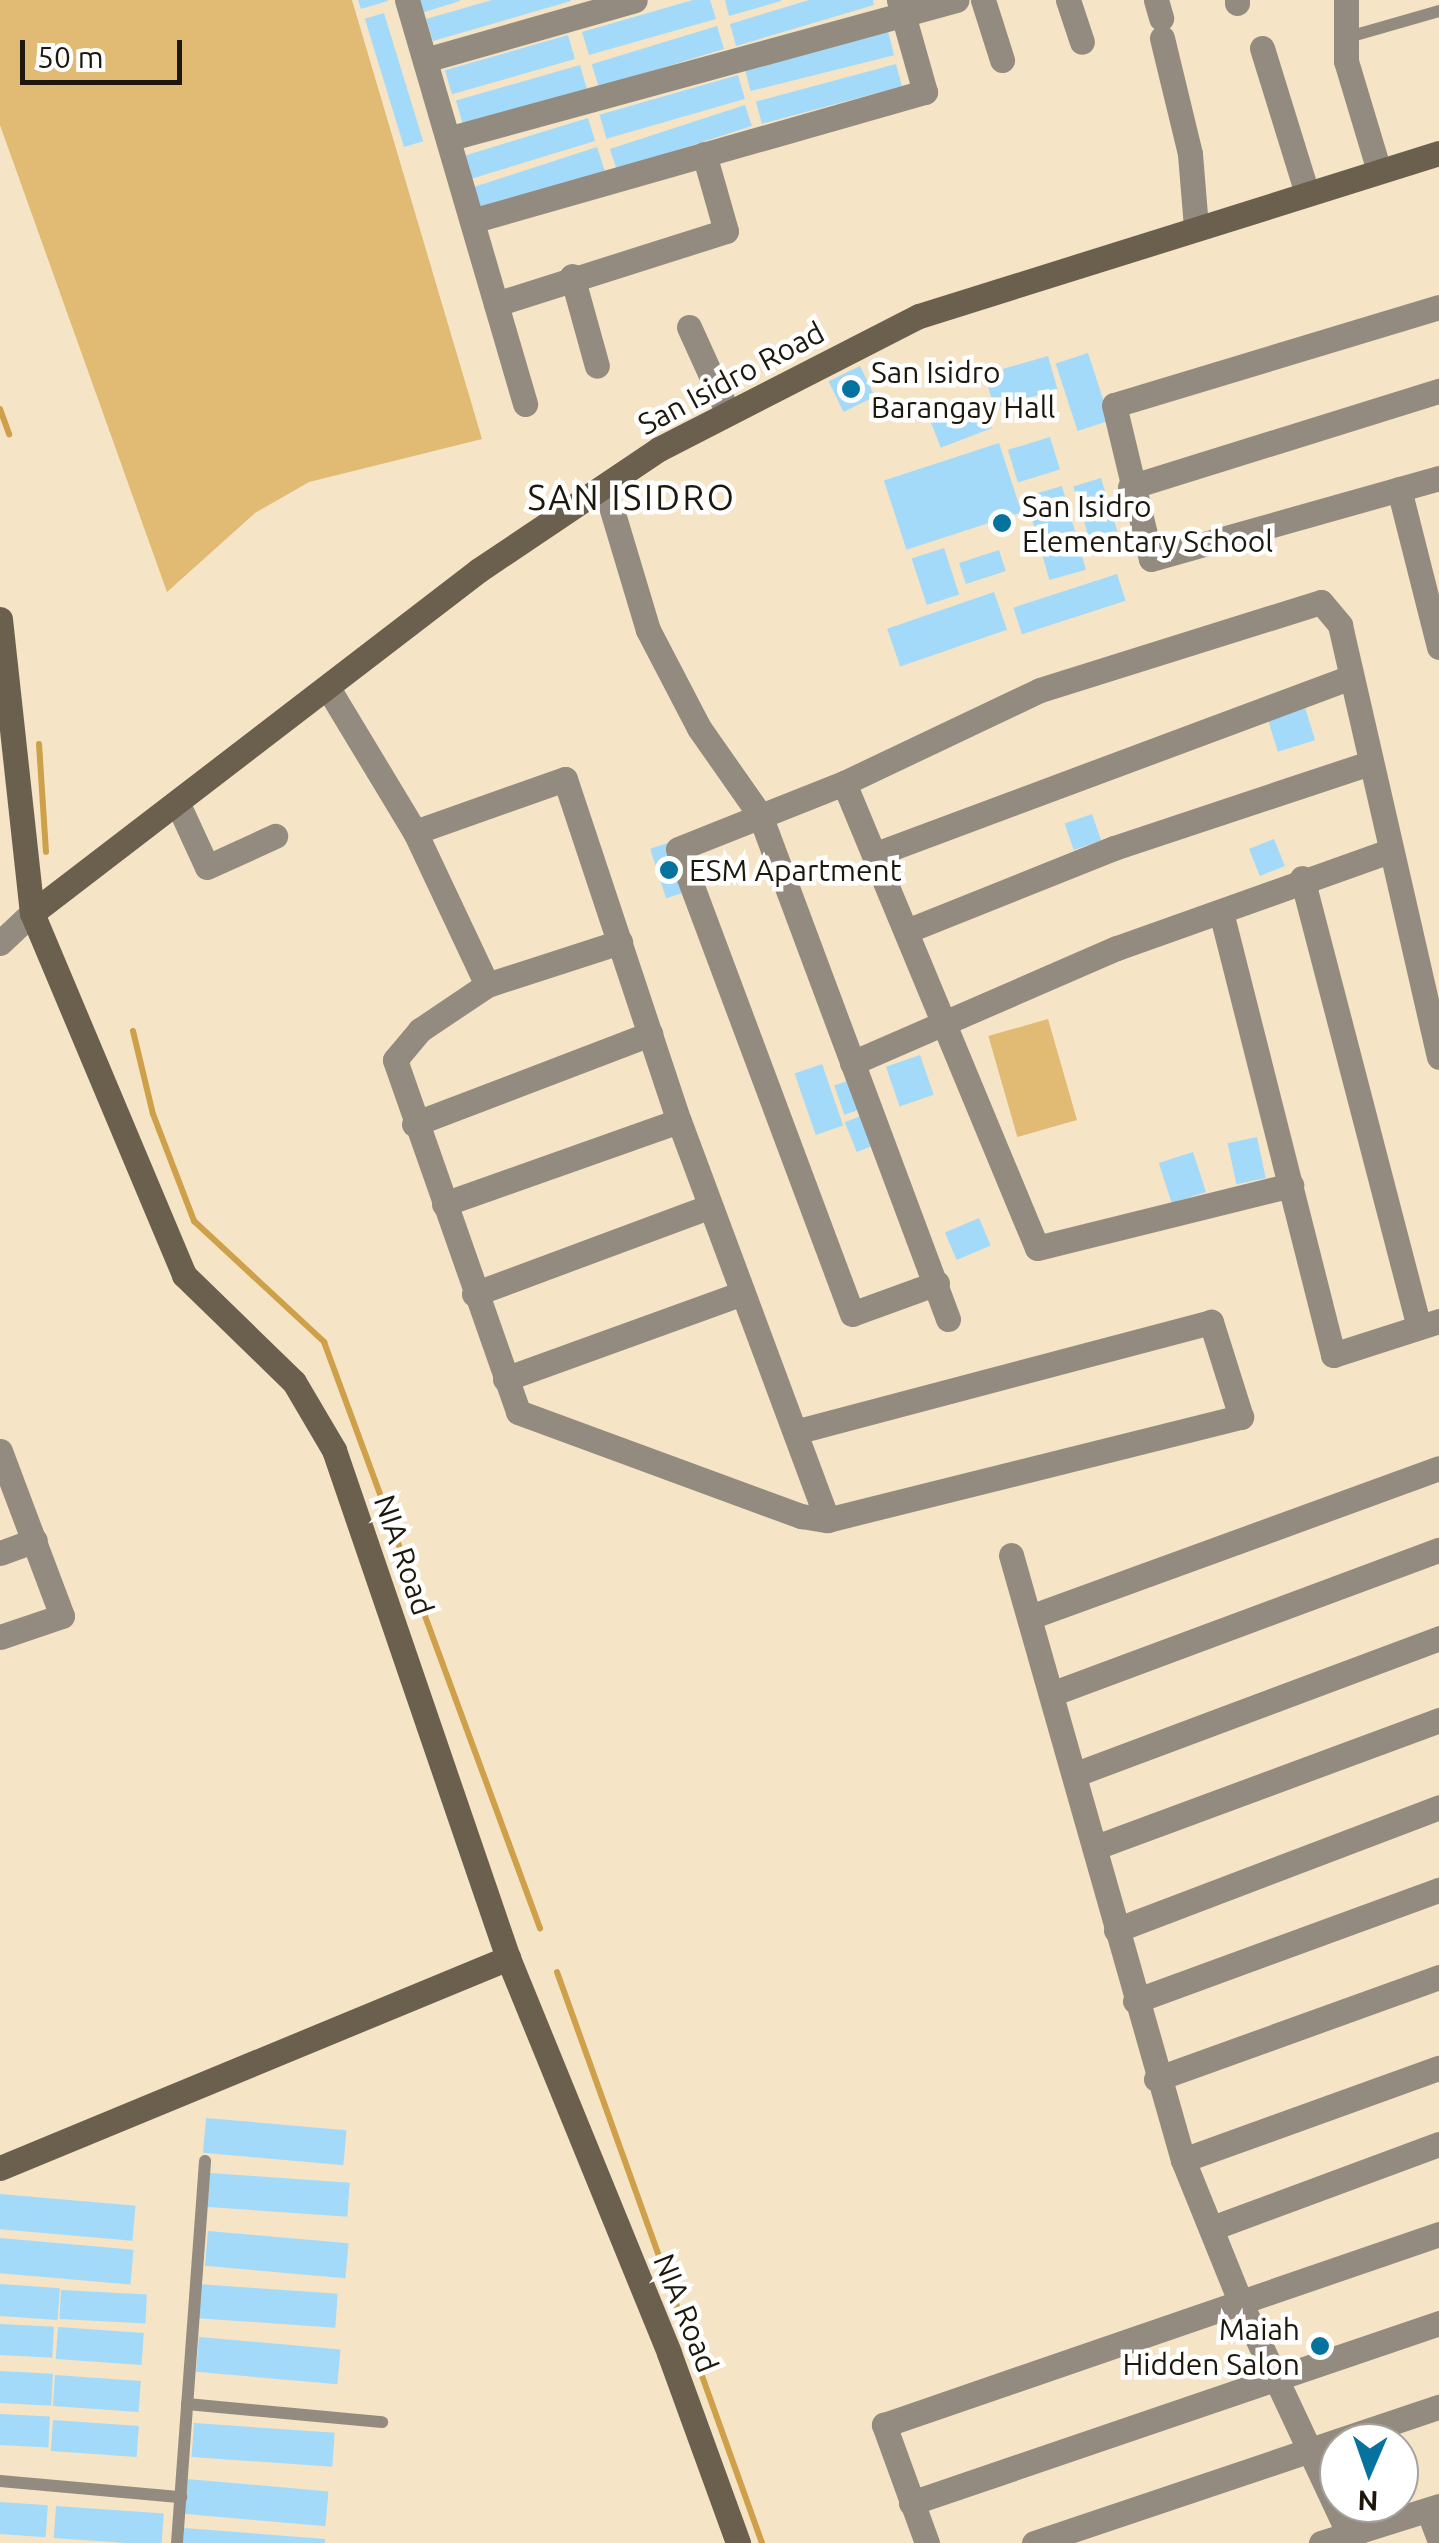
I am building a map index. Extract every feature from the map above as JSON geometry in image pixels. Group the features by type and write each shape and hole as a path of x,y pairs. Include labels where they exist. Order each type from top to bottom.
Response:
{"street":[{"path":"407,0 476,220 525,404"},
{"path":"425,60 635,0"},
{"path":"450,138 902,8 956,0"},
{"path":"983,0 1002,60"},
{"path":"1068,0 1082,42"},
{"path":"1346,0 1345,38 1379,171"},
{"path":"476,220 926,92 902,8"},
{"path":"1160,19 1190,154 1196,227"},
{"path":"1262,48 1307,193"},
{"name":"San Isidro Road","path":"2,937 479,570 606,490 659,448 919,316 1439,153"},
{"path":"496,304 572,276 726,230 704,154"},
{"path":"572,276 597,366"},
{"path":"1439,307 1114,405 1130,487 1151,559 1439,478"},
{"path":"689,327 728,413"},
{"path":"1130,487 1439,391"},
{"path":"606,490 648,630 699,728 760,815 948,1319"},
{"path":"1399,490 1431,578 1439,647"},
{"path":"937,1283 852,1314 678,849 844,783 1040,690 1321,602 1340,625 1438,1049"},
{"name":"NIA Road","path":"0,619 32,912 184,1274 294,1382 334,1450 508,1958 669,2353 738,2543"},
{"path":"876,854 1350,677"},
{"path":"328,688 415,832 487,984"},
{"path":"909,930 1114,848 1370,763"},
{"path":"415,832 566,779 678,1121 797,1431 827,1520"},
{"path":"844,783 909,930 939,1022 1038,1248 1292,1186"},
{"path":"178,804 208,866 275,836"},
{"path":"852,1063 939,1022 1302,878 1390,851"},
{"path":"1221,912 1332,1356 1429,1324 1302,878"},
{"path":"620,942 487,984 420,1030 395,1060 414,1124 518,1412 801,1516 827,1520 1241,1416 1211,1322 797,1431"},
{"path":"414,1124 650,1034"},
{"path":"444,1204 678,1121"},
{"path":"474,1294 710,1206"},
{"path":"505,1379 742,1293"},
{"path":"0,1450 62,1616 0,1637"},
{"path":"1030,1617 1439,1468"},
{"path":"0,1553 35,1540"},
{"path":"1051,1694 1439,1550"},
{"path":"1011,1555 1076,1774 1156,2079 1183,2160 1242,2306 1351,2538"},
{"path":"1076,1774 1439,1638"},
{"path":"1096,1847 1439,1720"},
{"path":"1116,1930 1439,1807"},
{"path":"1135,2001 1439,1890"},
{"path":"0,2168 508,1958"},
{"path":"1156,2079 1439,1978"},
{"path":"1183,2160 1439,2068"},
{"path":"1212,2228 1439,2144"},
{"path":"926,2543 884,2425 1242,2306 1439,2234"},
{"path":"911,2502 1277,2382 1439,2324"},
{"path":"1034,2543 1439,2407"},
{"path":"1321,2543 1351,2538 1434,2508 1439,2539"}],"lane":[{"path":"1345,38 1439,11"},
{"path":"176,2543 205,2161"},
{"path":"187,2404 382,2422"},
{"path":"0,2481 181,2496"}],"shaded area":[{"path":"0,0 352,0 482,439 309,482 255,513 167,592 0,125"},
{"path":"1048,1019 1077,1120 1017,1137 988,1036"}],"building":[{"path":"358,0 388,0 388,1 361,9"},
{"path":"417,0 460,0 460,1 421,13"},
{"path":"492,0 571,1 433,41 426,19"},
{"path":"693,0 710,0 716,19 589,55 582,32"},
{"path":"725,0 781,0 781,1 729,16"},
{"path":"809,0 873,0 874,5 736,46 730,24"},
{"path":"384,13 423,141 404,147 365,19"},
{"path":"717,26 724,49 599,87 592,64"},
{"path":"888,31 894,55 750,91 744,67"},
{"path":"568,35 575,59 452,94 445,70"},
{"path":"896,64 902,86 762,124 756,102"},
{"path":"580,65 587,90 463,126 456,101"},
{"path":"738,75 745,99 606,139 600,115"},
{"path":"745,105 752,126 617,170 610,149"},
{"path":"588,118 595,141 471,179 464,156"},
{"path":"597,147 605,172 480,212 472,187"},
{"path":"1088,353 1110,421 1078,431 1056,364"},
{"path":"1048,356 1058,390 994,408 985,374"},
{"name":"San Isidro Barangay Hall","path":"860,366 875,397 843,412 829,381"},
{"path":"981,399 992,428 941,448 930,419"},
{"path":"1050,437 1060,470 1018,482 1008,450"},
{"path":"999,443 1022,512 906,550 884,480"},
{"path":"1101,478 1122,548 1095,556 1073,486"},
{"path":"1062,486 1086,570 1049,580 1025,496"},
{"path":"944,548 959,595 927,605 912,559"},
{"path":"999,550 1006,571 966,584 959,563"},
{"path":"1117,574 1126,601 1022,634 1013,608"},
{"path":"994,592 1007,630 900,667 887,629"},
{"path":"1304,704 1315,740 1278,752 1267,715"},
{"path":"1092,814 1101,840 1074,850 1065,823"},
{"path":"1274,839 1285,866 1260,876 1249,849"},
{"name":"ESM Apartment","path":"671,842 687,891 666,898 650,849"},
{"path":"920,1055 934,1095 900,1106 886,1067"},
{"path":"822,1064 843,1125 816,1135 795,1073"},
{"path":"856,1078 866,1107 844,1115 834,1085"},
{"path":"868,1113 880,1143 857,1152 845,1122"},
{"path":"1257,1137 1266,1178 1236,1184 1228,1143"},
{"path":"1193,1152 1206,1192 1172,1203 1159,1163"},
{"path":"979,1218 991,1246 957,1260 945,1232"},
{"path":"206,2118 346,2130 343,2165 203,2153"},
{"path":"210,2173 350,2183 347,2217 208,2207"},
{"path":"0,2194 135,2206 132,2241 0,2229"},
{"path":"208,2231 348,2243 345,2278 205,2266"},
{"path":"0,2238 133,2250 130,2285 0,2273"},
{"path":"0,2284 60,2288 58,2320 0,2316"},
{"path":"197,2284 338,2294 335,2328 195,2318"},
{"path":"61,2290 147,2295 145,2323 59,2319"},
{"path":"0,2324 54,2327 52,2358 0,2355"},
{"path":"58,2327 144,2333 142,2365 56,2359"},
{"path":"199,2337 340,2349 337,2384 196,2372"},
{"path":"0,2371 53,2374 51,2406 0,2403"},
{"path":"55,2375 141,2381 139,2412 53,2406"},
{"path":"0,2414 50,2417 48,2448 0,2445"},
{"path":"53,2420 139,2426 137,2457 51,2451"},
{"path":"194,2423 335,2433 332,2467 192,2457"},
{"path":"187,2479 328,2491 325,2526 184,2514"},
{"path":"0,2502 48,2505 46,2537 0,2534"},
{"path":"56,2506 164,2514 162,2543 54,2538"},
{"path":"184,2528 325,2539 325,2543 183,2543"}],"waterway":[{"path":"0,409 9,434"},
{"path":"39,744 46,852"},
{"path":"133,1031 153,1114 194,1221 324,1342 540,1928"},
{"path":"557,1972 762,2543"}],"place":[{"name":"San Isidro Barangay Hall","path":"851,389"},
{"name":"San Isidro Elementary School","path":"1002,523"},
{"name":"ESM Apartment","path":"669,870"},
{"name":"Maiah Hidden Salon","path":"1320,2346"}],"district":[{"name":"SAN ISIDRO","path":"632,497"}]}
